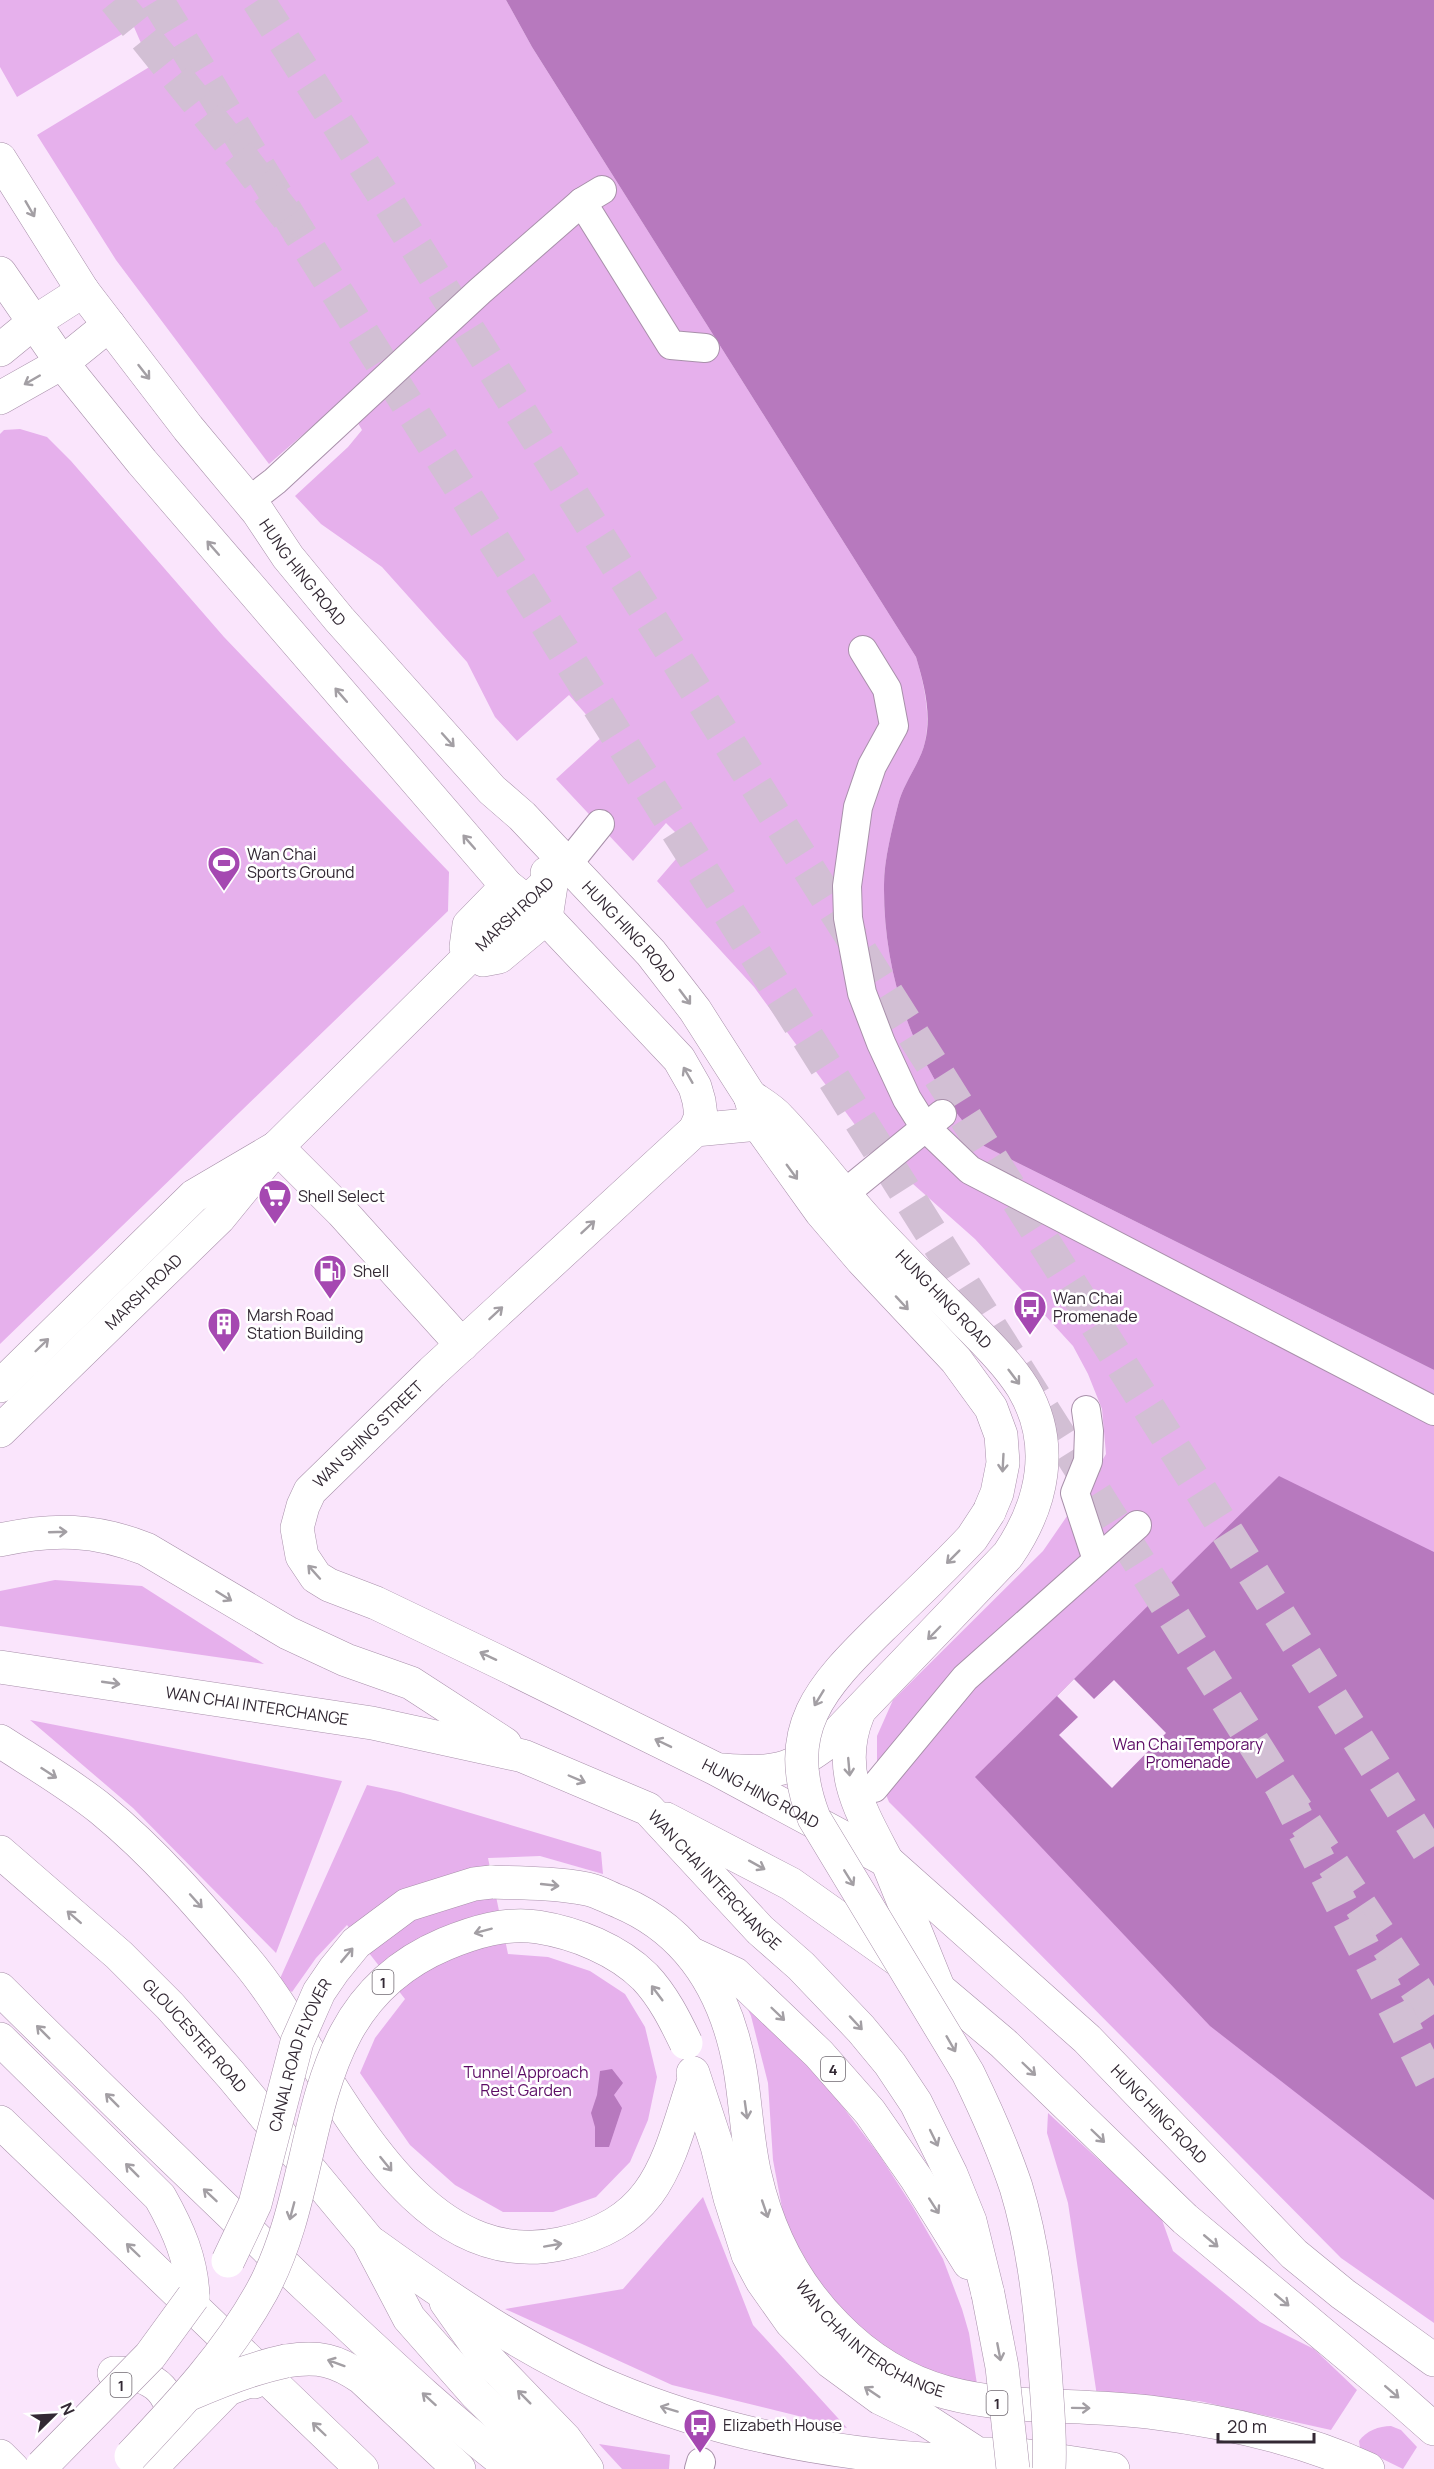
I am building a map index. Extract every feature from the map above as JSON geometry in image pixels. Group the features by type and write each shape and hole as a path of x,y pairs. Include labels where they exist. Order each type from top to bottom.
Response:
{"main road":[{"name":"HUNG HING ROAD","path":"0,159 83,291 248,502 288,557 339,619 492,790 522,816 559,872 651,953 695,1010 754,1110 778,1116 873,1227 996,1353 1023,1389 1042,1438 1041,1481 1035,1506 1019,1539 994,1570 831,1740 795,1765 781,1770 759,1773 716,1769"},
{"path":"0,273 62,363 207,541 527,902 679,1059 695,1087 699,1101 701,1116 695,1130"},
{"path":"0,350 33,323 83,291"},
{"path":"0,398 62,363 109,325"},
{"path":"463,963 470,925 527,902 559,872"},
{"name":"MARSH ROAD","path":"0,1431 219,1218 277,1147 463,963 499,957 527,902"},
{"path":"695,1130 754,1110 828,1220 862,1260 956,1360 982,1392 998,1422 1003,1449 1002,1477 989,1512 966,1544 834,1676 809,1717 802,1747 801,1766 803,1784 814,1818 968,2073 984,2106 1016,2188 1032,2258 1040,2316 1050,2443 1049,2469"},
{"name":"WAN SHING STREET","path":"695,1130 462,1345 310,1491 297,1528 302,1556 307,1565 316,1577 329,1585 376,1604 497,1660 716,1769"},
{"path":"277,1147 342,1212 462,1345"},
{"name":"MARSH ROAD","path":"0,1386 194,1197 277,1147"},
{"path":"0,1540 50,1532 76,1531 102,1534 147,1549 288,1633 346,1660 411,1683 523,1756"},
{"name":"WAN CHAI INTERCHANGE","path":"0,1667 372,1723 523,1756 648,1809 760,1930 801,1966 861,2029 890,2064 916,2103 935,2138 970,2221 988,2294 1002,2367 1013,2469"},
{"name":"HUNG HING ROAD","path":"859,1710 852,1728 849,1747 850,1781 863,1815 887,1861"},
{"path":"0,1741 99,1808 140,1844 195,1899 273,1995 375,2150 394,2174 420,2200 463,2230 504,2244 536,2247 583,2238 616,2225 638,2207 662,2175 694,2080"},
{"name":"HUNG HING ROAD","path":"716,1769 887,1861 1087,2039 1294,2254 1343,2294 1434,2360"},
{"path":"648,1809 723,1846 792,1884 939,1989 1003,2043 1185,2219 1434,2429"},
{"name":"GLOUCESTER ROAD","path":"0,1852 119,1955 170,2006 231,2075 368,2240 409,2318 476,2394 552,2469"},
{"path":"887,1861 939,1989"},
{"name":"CANAL ROAD FLYOVER","path":"39,2469 150,2356 181,2292 228,2261 255,2204 290,2061 319,1992 356,1943 407,1905 474,1884 535,1883 589,1889 640,1911 670,1932 692,1954"},
{"name":"CANAL ROAD FLYOVER","path":"118,2469 189,2395 247,2318 281,2251 328,2076 339,2046 353,2019 380,1985 414,1960 458,1939 498,1927 534,1927 580,1938 607,1950 645,1978 669,2009 686,2043 694,2080"},
{"name":"WAN CHAI INTERCHANGE","path":"692,1954 705,1972 729,2027 739,2067 755,2176 779,2246 820,2310 845,2335 883,2363 924,2385 977,2401 1139,2411 1194,2419 1327,2451 1368,2469"},
{"name":"4","path":"692,1954 735,1974 819,2054 870,2112 916,2178 988,2294"},
{"path":"0,1989 184,2170 402,2376 472,2438 513,2469"},
{"path":"0,2039 160,2197 177,2227 193,2280 169,2304 161,2321 24,2469"},
{"name":"WAN CHAI INTERCHANGE","path":"694,2080 717,2146 745,2247 762,2281 781,2309 810,2343 850,2377 880,2398 924,2420 961,2461"},
{"path":"0,2122 181,2292 271,2383 362,2469"},
{"name":"GLOUCESTER ROAD","path":"368,2240 436,2289"},
{"path":"436,2289 568,2367 610,2388 720,2425 792,2442 849,2452 961,2461 1015,2454 1113,2469"},
{"path":"436,2289 482,2353 565,2439 587,2469"},
{"path":"189,2395 223,2379 263,2366 303,2358 331,2361 363,2378 459,2469"},
{"path":"114,2373 132,2373 148,2378 161,2388 170,2402 175,2420 173,2445"},
{"path":"150,2469 228,2389 249,2381 271,2383"},
{"path":"0,2456 13,2469"}],"street":[{"path":"248,502 275,481 480,291 592,196 671,345 705,348"},
{"path":"863,650 887,689 894,726 872,766 858,807 847,886 848,918 862,993 881,1043 907,1099 933,1120 970,1170 1434,1411"},
{"path":"559,872 600,824"},
{"path":"844,1194 933,1120"},
{"path":"1086,1410 1089,1431 1088,1461 1075,1493 1097,1560"},
{"path":"874,1788 965,1678 1137,1525"}],"green space":[{"name":"Wan Chai Temporary Promenade","path":"0,0 506,0 532,47 916,657 926,699 927,731 923,750 900,797 891,834 884,875 885,921 890,957 909,1025 940,1089 984,1146 1434,1370 1434,2323 1341,2258 889,1802 877,1773 877,1736 893,1700 1043,1551 1085,1490 1106,1454 1102,1409 1088,1374 1073,1346 975,1239 913,1184 861,1133 754,987 657,881 688,845 666,823 633,861 556,779 604,735 569,695 517,741 495,717 467,662 382,567 321,524 295,496 348,447 362,430 344,399 269,464 116,260 37,135 151,66 134,27 17,97 0,67"},
{"name":"Wan Chai Sports Ground","path":"20,429 47,437 71,461 224,637 449,872 448,911 0,1344 0,434 4,430"},
{"path":"55,1580 142,1586 264,1664 0,1626 0,1591"},
{"path":"30,1720 342,1781 276,1953 133,1808"},
{"name":"Tunnel Approach Rest Garden","path":"367,1785 400,1792 601,1852 603,1874 540,1856 488,1858 508,1954 548,1957 590,1971 625,1994 645,2027 657,2077 648,2120 630,2162 596,2197 553,2212 503,2212 455,2185 410,2145 360,2073 375,2038 405,1999 347,1925 316,1958 292,1992 278,1983"},
{"path":"742,1997 831,2091 880,2156 913,2207 943,2259 962,2309 969,2333 977,2384 903,2363 834,2307 785,2224 773,2160 768,2083 751,2016"},
{"path":"1048,2113 1161,2217 1173,2251 1260,2322 1314,2349 1357,2390 1331,2430 1199,2401 1097,2396 1068,2203 1047,2133"},
{"path":"703,2197 753,2325 847,2428 672,2385 505,2309 623,2289"},
{"path":"1391,2426 1401,2430 1417,2447 1403,2469 1360,2448 1359,2441 1365,2434 1377,2428"},
{"path":"599,2444 670,2455 669,2469 622,2469"}],"shaded area":[{"path":"506,0 1434,0 1434,1370 984,1146 940,1089 909,1025 890,957 885,921 884,875 891,834 900,797 923,750 927,731 926,699 916,657 532,47"},
{"path":"1279,1476 1434,1552 1434,2200 1210,2026 975,1777"},
{"path":"612,2069 623,2083 614,2095 622,2108 609,2147 595,2147 595,2127 591,2113 597,2095 600,2071"}],"pier":[{"path":"1074,1679 1094,1699 1114,1680 1166,1733 1112,1788 1059,1735 1078,1717 1057,1696"}],"tunnel":[{"path":"115,0 244,160 300,234"},
{"path":"157,0 300,234 1282,1788 1434,2016"},
{"path":"258,0 1434,1860"},
{"path":"1282,1788 1434,2086"}],"place":[{"name":"Wan Chai Sports Ground","path":"224,892"},
{"name":"Shell Select","path":"275,1225"},
{"name":"Shell","path":"330,1300"},
{"name":"Wan Chai Promenade","path":"1030,1336"},
{"name":"Marsh Road Station Building","path":"224,1353"},
{"name":"Elizabeth House","path":"700,2454"}]}
